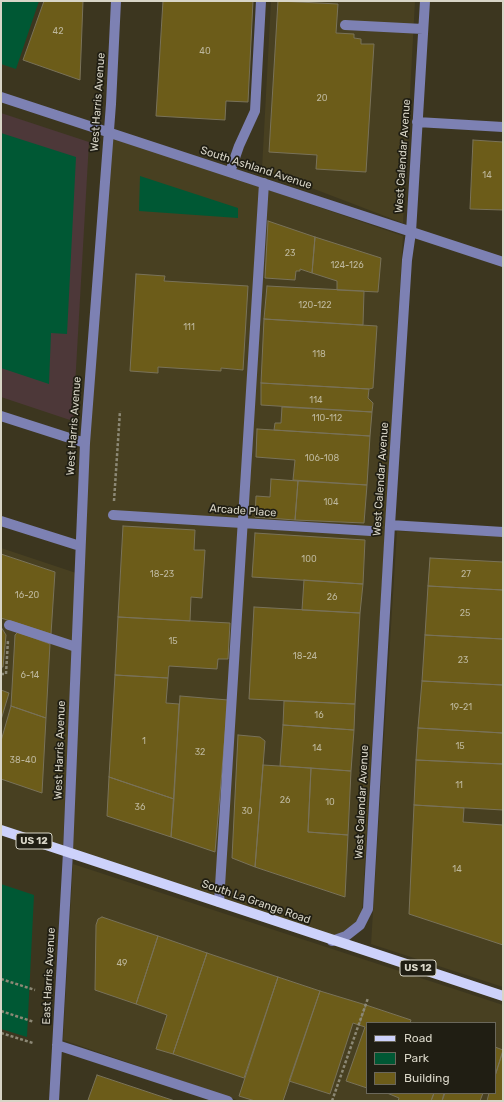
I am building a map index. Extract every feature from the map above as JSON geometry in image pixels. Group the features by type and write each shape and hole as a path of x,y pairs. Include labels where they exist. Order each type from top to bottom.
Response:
{"main road":[{"name":"South La Grange Road","path":"1,830 503,996"}],"street":[{"name":"West Harris Avenue","path":"68,852 85,443 116,1"},
{"path":"230,172 239,146 255,111 262,1"},
{"name":"West Calendar Avenue","path":"332,940 346,936 360,925 368,908 390,525 407,260 411,232 425,1"},
{"path":"346,25 423,29"},
{"name":"South Ashland Avenue","path":"1,97 503,261"},
{"path":"417,122 503,126"},
{"path":"219,902 264,184"},
{"path":"1,416 85,443"},
{"name":"Arcade Place","path":"113,515 371,531"},
{"path":"1,521 80,546"},
{"path":"390,525 503,532"},
{"path":"9,624 76,648"},
{"name":"East Harris Avenue","path":"54,1101 68,852"},
{"path":"57,1045 228,1101"}],"path":[{"path":"113,515 120,411"},
{"path":"1,674 6,674 9,624"},
{"path":"1,979 35,990"},
{"path":"332,1101 368,998"},
{"path":"1,1011 34,1022"},
{"path":"1,1033 33,1043"}],"shaded area":[{"path":"271,1 415,1 403,223 262,169"},
{"path":"1,113 89,142 73,421 1,397"},
{"path":"109,135 403,236 361,927 333,938 72,848 84,509"},
{"path":"397,531 503,536 503,987 371,944"},
{"path":"1,548 76,573 63,846 1,825"},
{"path":"73,864 503,1005 503,1101 240,1101 63,1040"}],"green space":[{"path":"1,1 39,1 16,69 1,64"},
{"path":"1,133 76,157 67,334 51,333 49,384 1,368"},
{"path":"140,176 238,208 238,218 139,211"},
{"path":"1,884 34,895 27,1037 1,1029"}],"building":[{"path":"44,1 83,1 80,80 23,60"},
{"path":"163,1 253,1 248,102 226,101 225,120 156,116"},
{"path":"278,1 338,4 336,33 354,34 354,38 361,39 361,44 374,44 366,172 316,169 317,155 269,152"},
{"path":"473,140 503,142 503,210 470,209"},
{"path":"268,221 315,237 312,273 300,269 300,271 296,271 295,280 265,278"},
{"path":"315,237 381,258 378,292 337,290 337,281 312,273"},
{"path":"136,274 165,276 164,281 248,286 243,370 221,368 221,371 158,367 158,373 130,371"},
{"path":"267,286 364,291 363,325 264,319"},
{"path":"264,319 377,326 373,388 261,383"},
{"path":"261,383 369,389 368,398 373,403 372,412 261,405"},
{"path":"282,407 372,412 370,436 274,430 275,423 281,423"},
{"path":"257,429 370,436 367,485 293,480 295,460 256,457"},
{"path":"271,479 298,481 295,520 255,517 256,496 270,497"},
{"path":"298,481 367,485 364,523 295,520"},
{"path":"123,526 195,530 194,550 205,550 202,598 191,597 190,621 118,617"},
{"path":"255,533 365,540 363,584 252,577"},
{"path":"1,554 55,572 51,634 1,618"},
{"path":"430,558 503,562 503,590 428,586"},
{"path":"304,580 363,584 360,613 302,610"},
{"path":"428,586 503,590 503,639 425,635"},
{"path":"254,607 360,613 355,704 249,699"},
{"path":"118,617 230,623 228,659 218,659 217,669 169,666 168,678 115,675"},
{"path":"1,627 6,635 3,667 1,667"},
{"path":"18,632 50,644 46,718 11,706 15,635"},
{"path":"425,635 503,639 503,685 422,681"},
{"path":"115,675 168,678 166,703 179,704 174,799 109,777"},
{"path":"422,681 503,685 503,733 418,728"},
{"path":"1,690 9,693 1,720"},
{"path":"180,696 228,700 215,852 171,837"},
{"path":"284,701 355,704 354,730 283,725"},
{"path":"11,706 46,718 42,793 1,779 1,741"},
{"path":"283,725 354,730 351,771 280,766"},
{"path":"418,728 503,733 503,764 416,760"},
{"path":"238,735 260,737 265,741 255,867 232,858"},
{"path":"416,760 503,764 503,810 414,805"},
{"path":"263,765 311,768 308,832 348,835 345,897 255,867"},
{"path":"311,768 351,771 348,835 308,832"},
{"path":"109,777 174,799 171,837 107,816"},
{"path":"414,805 464,808 463,822 503,825 503,945 409,914"},
{"path":"102,917 158,936 136,1004 95,990 96,925 98,919"},
{"path":"158,936 207,953 173,1054 156,1049 167,1015 136,1004"},
{"path":"207,953 278,977 244,1078 173,1054"},
{"path":"278,977 320,991 283,1101 255,1101 239,1096"},
{"path":"320,991 366,1005 359,1025 353,1023 330,1094 289,1081"},
{"path":"366,1005 411,1020 410,1022 366,1022 366,1088 346,1081 365,1027 359,1025"},
{"path":"496,1047 503,1050 496,1073"},
{"path":"503,1051 503,1101 487,1101 489,1094 496,1094 496,1073"},
{"path":"97,1075 175,1101 88,1100"},
{"path":"389,1094 434,1094 431,1101 398,1101 399,1098"},
{"path":"434,1094 444,1094 442,1101 431,1101"},
{"path":"445,1094 483,1094 480,1101 442,1101"}]}
